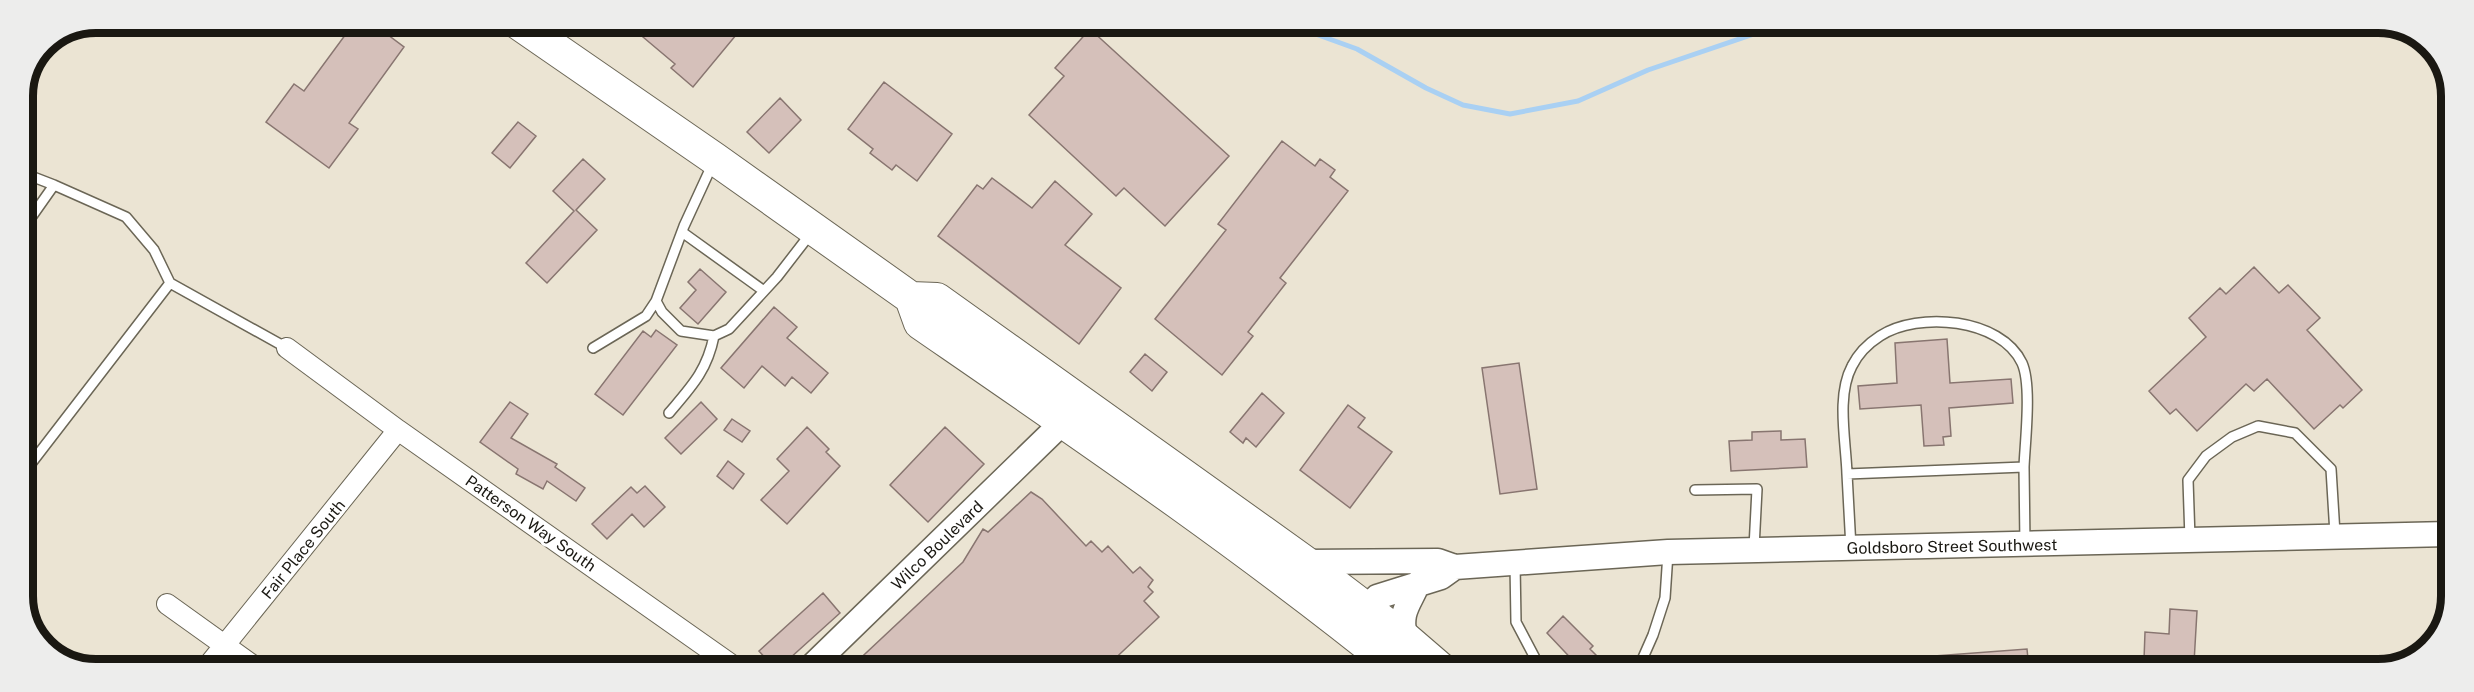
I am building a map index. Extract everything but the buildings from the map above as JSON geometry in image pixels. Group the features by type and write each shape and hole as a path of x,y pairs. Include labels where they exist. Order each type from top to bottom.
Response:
{"highway":[{"path":"554,33 715,159 911,298 938,299 1305,562 1357,619 1389,659"},
{"path":"911,298 920,323 1357,619 1405,638 1429,659"}],"street":[{"name":"Patterson Way South","path":"287,348 398,430 723,659"},
{"name":"Wilco Boulevard","path":"819,659 1063,422"},
{"name":"Fair Place South","path":"214,659 398,430"},
{"name":"Goldsboro Street Southwest","path":"1305,562 1438,561 1455,567 1668,552 2441,534"},
{"name":"Goldsboro Street Southwest","path":"1357,619 1377,597 1441,577 1455,567"},
{"path":"1405,638 1402,626 1404,609 1418,583"},
{"path":"167,604 244,659"}],"lane":[{"path":"593,348 646,316 656,301 682,232 715,159"},
{"path":"33,177 126,217 154,250 170,283 287,348"},
{"path":"33,214 54,185"},
{"path":"656,301 662,312 681,331 714,336 729,329 764,291 814,229"},
{"path":"682,232 764,291"},
{"path":"33,461 170,283"},
{"path":"1851,548 1844,405 1846,384 1852,366 1864,349 1880,335 1899,327 1953,321 1986,331 2008,344 2022,363 2026,382 2025,544"},
{"path":"669,413 702,374 710,357 714,336"},
{"path":"2190,540 2188,480 2206,456 2232,437 2258,426 2295,433 2331,469 2336,537"},
{"path":"1847,474 2024,467"},
{"path":"1695,490 1756,489 1754,550"},
{"path":"1642,659 1665,598 1668,552"},
{"path":"1515,564 1516,622 1536,659"}],"waterway":[{"path":"1313,33 1357,49 1426,88 1463,105 1510,114 1578,101 1648,70 1757,33"}]}
